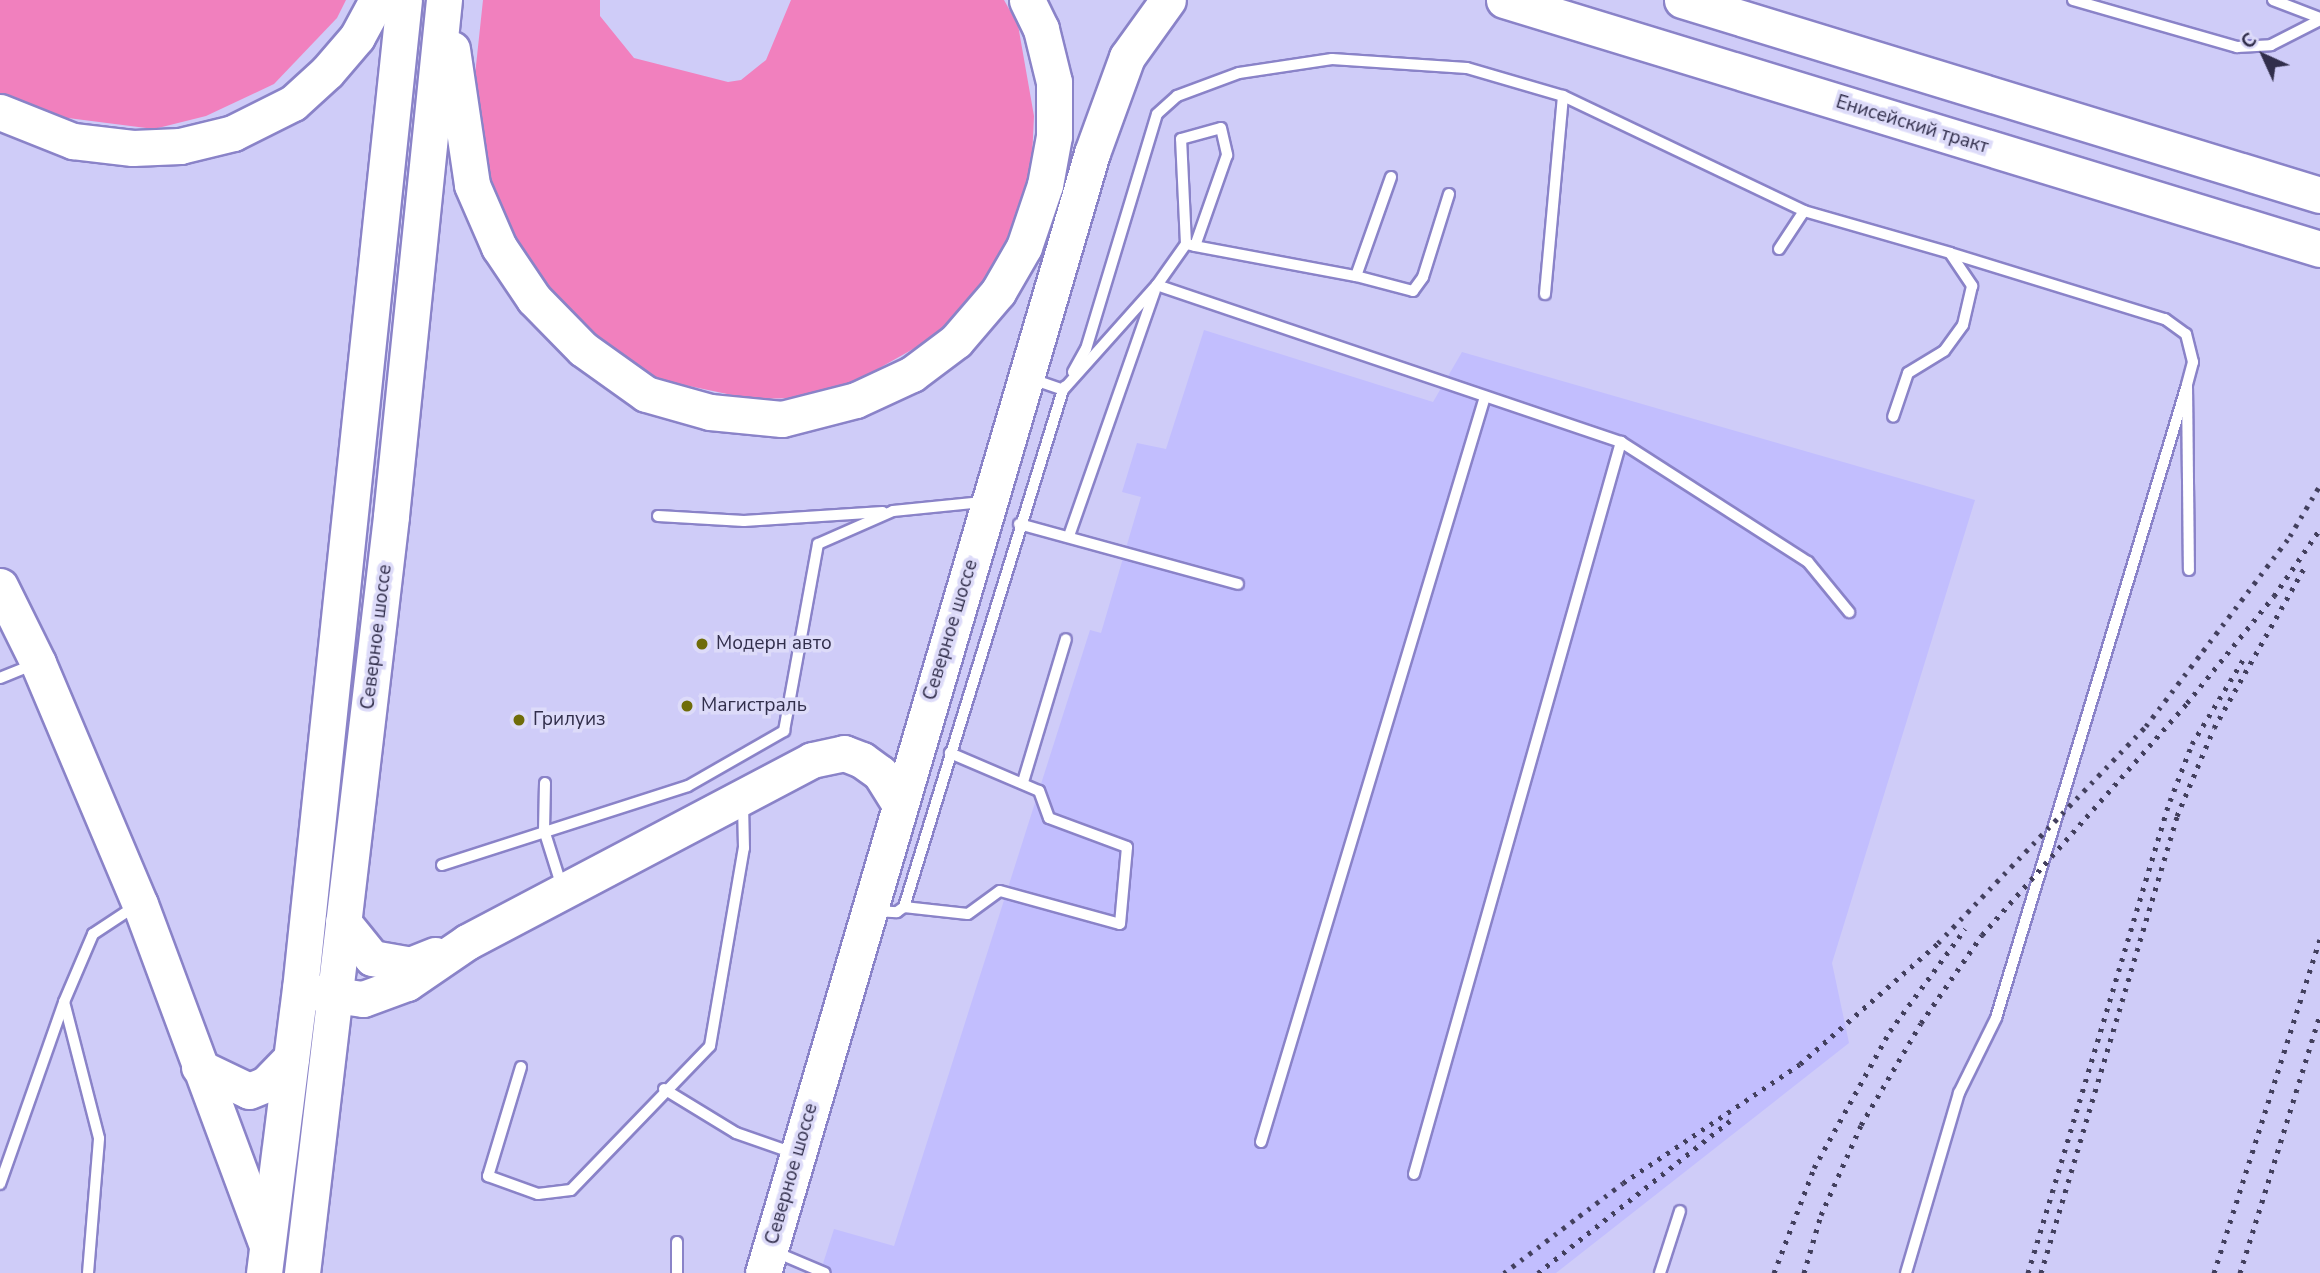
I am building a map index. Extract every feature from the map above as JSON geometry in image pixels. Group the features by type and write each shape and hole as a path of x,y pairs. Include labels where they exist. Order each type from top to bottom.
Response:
{"main road":[{"path":"0,112 73,141 132,148 180,146 233,133 293,103 327,72 357,37 377,0"},
{"name":"Северное шоссе","path":"266,1260 300,989 404,0"},
{"path":"444,2 472,185 499,247 534,299 583,349 646,394 710,412 782,419 856,400 912,374 956,341 998,292 1024,247 1045,185 1054,136 1054,82 1041,29 1027,0"},
{"name":"Северное шоссе","path":"767,1261 1092,153 1127,57 1168,0"},
{"name":"Енисейский тракт","path":"1504,0 2320,248"},
{"path":"1682,0 2320,195"},
{"name":"Северное шоссе","path":"302,1273 391,516 444,2"},
{"path":"0,586 38,663 140,904 266,1260"},
{"path":"300,989 363,999 407,983 467,942 813,760 844,753 880,773 899,804"},
{"path":"343,922 372,958 394,965 410,964 467,942"},
{"path":"199,1067 250,1091 266,1084 291,1058"}],"lane":[{"path":"2073,0 2237,47 2271,45 2320,19"},
{"path":"2273,0 2320,19"},
{"path":"868,910 897,912 904,907 1019,524 1063,390 1086,349 1157,114 1177,96 1239,73 1332,59 1467,68 1563,96 1804,211 2165,319 2186,334 2193,362 2187,385 1996,1018 1959,1093 1906,1273"},
{"path":"1545,294 1563,96"},
{"path":"1063,390 1191,245 1227,155 1221,128 1181,139 1191,245"},
{"path":"1356,276 1391,177"},
{"path":"1191,245 1356,276 1413,291 1423,277 1449,194"},
{"path":"1779,249 1804,211"},
{"path":"1894,417 1908,373 1944,351 1963,325 1972,286 1950,253"},
{"path":"1157,285 1621,442 1808,562 1849,612"},
{"path":"1069,536 1157,285"},
{"path":"1026,377 1063,390"},
{"path":"2187,385 2189,570"},
{"path":"1261,1142 1485,397"},
{"path":"1414,1174 1621,442"},
{"path":"658,516 744,522 989,502"},
{"path":"442,865 544,830 688,786 784,731 818,544 893,511"},
{"path":"1019,524 1238,584"},
{"path":"1023,782 1066,639"},
{"path":"0,678 38,663"},
{"path":"904,907 968,914 1000,891 1120,924 1127,847 1049,818 1039,791 950,753"},
{"path":"545,783 544,830 562,890"},
{"path":"521,1067 488,1176 538,1194 571,1190 664,1089 710,1046 744,848 743,798"},
{"path":"0,1184 64,1002 93,934 140,904"},
{"path":"64,1002 99,1138 88,1273"},
{"path":"664,1089 736,1133 797,1154"},
{"path":"1660,1273 1680,1211"},
{"path":"677,1242 677,1273"},
{"path":"767,1261 825,1273"}],"shaded area":[{"path":"0,0 346,0 337,18 274,84 206,116 154,129 60,117 0,94"},
{"path":"483,0 600,0 600,16 634,58 728,82 741,80 766,60 791,0 1004,0 1018,25 1034,116 1032,158 1020,210 999,258 970,305 936,336 853,383 798,398 751,399 651,378 562,311 497,216 476,145 475,75"},
{"path":"1204,330 1433,402 1462,352 1975,500 1832,963 1849,1043 1556,1273 820,1273 834,1229 894,1246 1090,630 1101,633 1141,497 1122,492 1137,443 1166,449"}],"railway":[{"path":"1504,1273 1623,1183 1800,1064 1938,943 2146,726 2290,536 2320,485"},
{"path":"1804,1273 1821,1215 1861,1125 1921,1023 1982,935 2187,703 2274,596 2320,529"},
{"path":"2041,1273 2177,816 2214,728 2304,568"},
{"path":"2028,1273 2170,801 2192,744 2244,658"},
{"path":"1774,1273 1814,1168 1890,1031 1965,929"},
{"path":"2214,1273 2320,939"},
{"path":"2240,1273 2320,1015"},
{"path":"1538,1273 1730,1121"}],"place":[{"name":"Модерн авто","path":"702,644"},
{"name":"Магистраль","path":"687,706"},
{"name":"Грилуиз","path":"519,720"}]}
